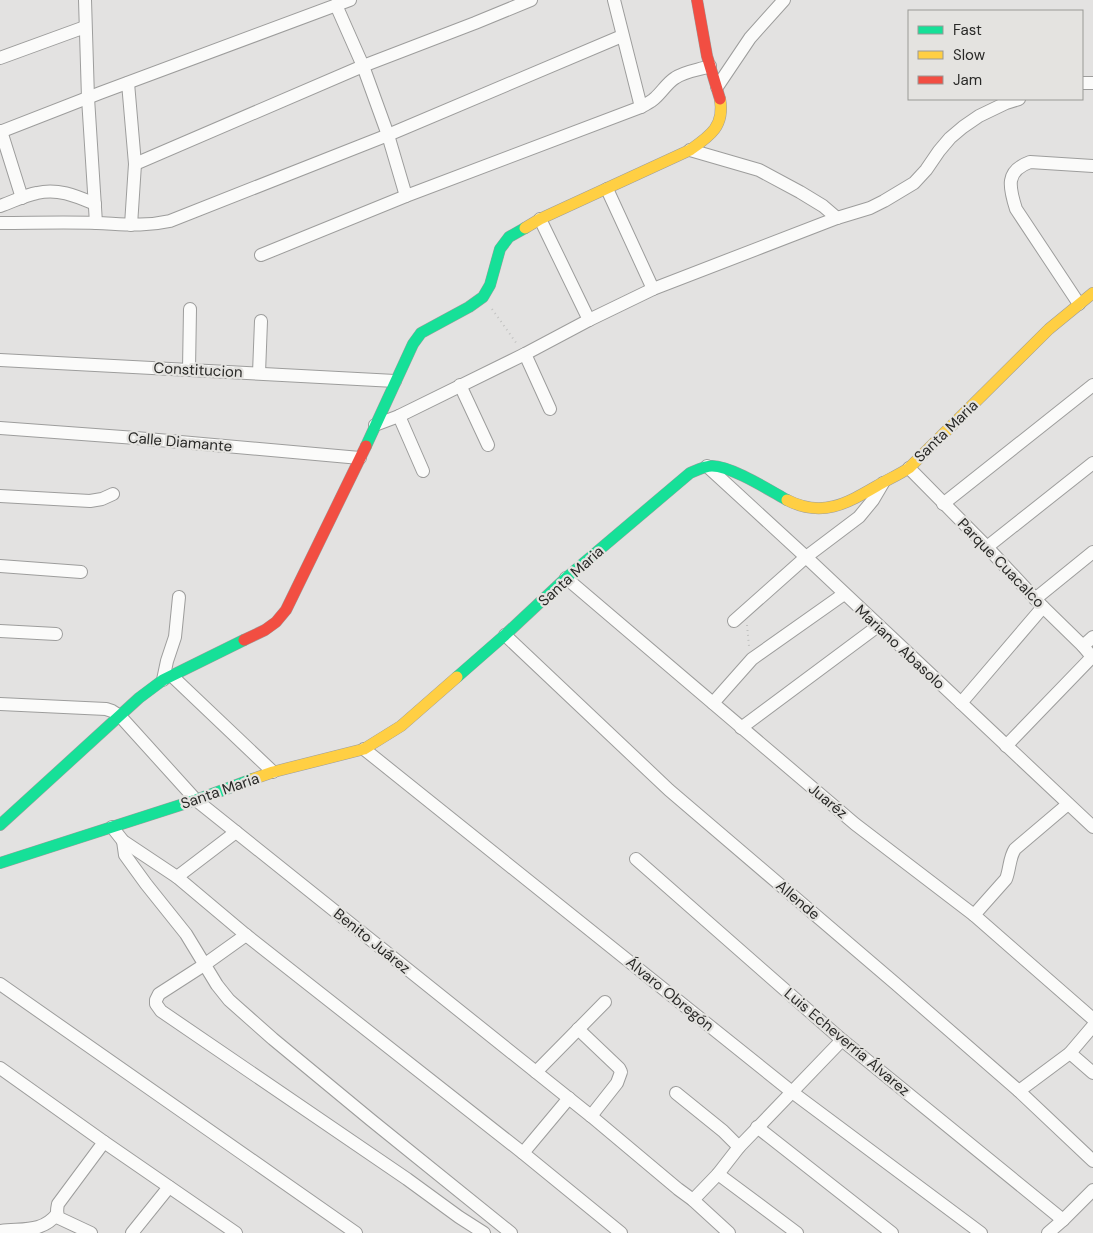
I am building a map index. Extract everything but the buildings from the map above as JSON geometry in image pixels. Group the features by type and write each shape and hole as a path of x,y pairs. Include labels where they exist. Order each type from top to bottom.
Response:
{"street":[{"path":"84,0 96,223"},
{"path":"22,198 0,132 350,0"},
{"path":"134,164 503,5 531,0"},
{"path":"614,0 641,106"},
{"path":"0,824 152,688 168,678 265,630 276,622 286,610 413,344 421,333 469,307 483,297 490,285 500,249 509,237 540,219 690,150 712,133 718,124 721,114 717,87 710,66 697,0"},
{"path":"717,87 750,38 784,0"},
{"path":"336,5 363,66 388,135 406,196"},
{"path":"0,58 85,27"},
{"path":"0,223 154,225 170,221 388,135 622,36"},
{"path":"261,256 406,196 649,103 675,77 710,66"},
{"path":"128,83 134,164 131,225"},
{"path":"375,425 399,416 653,289 837,218 870,208 914,183 950,138 963,127 979,116 1016,100"},
{"path":"690,150 759,170 823,206 837,218"},
{"path":"1078,304 1016,209 1011,184 1013,172 1021,165 1030,162 1093,166"},
{"path":"607,189 653,289"},
{"path":"0,206 37,193 55,191 67,193 95,204"},
{"path":"540,219 589,320"},
{"name":"Santa Maria","path":"0,863 196,800 273,772 364,749 401,726 505,636 566,578 690,473 707,466 719,466 729,469 795,504 808,508 834,507 863,494 909,468 1049,329 1093,293"},
{"path":"189,369 190,308"},
{"path":"259,373 261,321"},
{"path":"525,354 550,409"},
{"name":"Constitucion","path":"0,360 395,381"},
{"path":"460,385 488,444"},
{"path":"943,504 1093,385"},
{"path":"399,416 423,471"},
{"name":"Calle Diamante","path":"0,428 360,458"},
{"path":"987,547 1093,463"},
{"name":"Mariano Abasolo","path":"707,466 1093,827"},
{"name":"Parque Cuacalco","path":"909,468 1092,657"},
{"path":"734,621 806,557 859,517 874,500 885,481"},
{"path":"0,496 90,501 102,499 113,494"},
{"path":"960,703 1039,603 1093,552"},
{"path":"0,566 81,572"},
{"name":"Juaréz","path":"566,578 855,824 974,915 1093,1019"},
{"path":"714,704 752,659 844,594"},
{"path":"179,597 175,637 166,661 168,678 273,772"},
{"path":"741,728 878,626"},
{"path":"0,631 56,634"},
{"name":"Allende","path":"505,636 669,790 1019,1091 1093,1161"},
{"path":"1082,646 1093,637"},
{"path":"1006,746 1092,657"},
{"name":"Benito Juárez","path":"0,704 112,710 120,716 196,800 569,1098 693,1200 728,1233"},
{"name":"Álvaro Obregón","path":"364,749 792,1092 981,1233"},
{"path":"974,915 1006,879 1010,855 1014,849 1068,804"},
{"path":"112,827 123,841 177,877 246,935 621,1233"},
{"path":"177,877 236,832"},
{"path":"123,841 125,854 186,934 217,985 229,1000 371,1120 511,1233"},
{"name":"Luis Echeverría Álvarez","path":"636,859 842,1040 1063,1220"},
{"path":"246,935 159,994 156,1004 160,1012 484,1233"},
{"path":"0,984 356,1233"},
{"path":"536,1072 605,1002"},
{"path":"1019,1091 1070,1053 1093,1026"},
{"path":"578,1029 621,1072 618,1083 591,1116"},
{"path":"693,1200 718,1174 757,1127 842,1040"},
{"path":"1070,1053 1093,1073"},
{"path":"0,1068 236,1233"},
{"path":"676,1093 723,1131 739,1147"},
{"path":"522,1153 569,1098"},
{"path":"757,1127 892,1233"},
{"path":"0,1231 39,1227 52,1220 57,1214 58,1204 104,1142"},
{"path":"718,1174 797,1233"},
{"path":"132,1233 169,1187"},
{"path":"1048,1233 1093,1190"},
{"path":"57,1214 59,1218 91,1233"}],"path":[{"path":"483,297 525,354"},
{"path":"746,610 752,659"}],"traffic: fast":[{"path":"366,446 413,344 421,333 469,307 483,297 490,285 500,249 509,237 525,228"},
{"path":"457,677 566,578 690,473 701,468 720,467 750,479 787,500"},
{"path":"0,825 139,698 163,680 244,640"},
{"path":"0,863 196,800 253,779"}],"traffic: slow":[{"path":"525,228 540,219 690,150 710,135 718,123 721,108 720,99"},
{"path":"787,500 800,506 813,508 836,506 847,502 909,468 1049,329 1093,293"},
{"path":"253,779 273,772 364,749 401,726 457,677"}],"traffic: jam":[{"path":"697,0 707,56 720,99"},
{"path":"244,640 265,630 276,622 286,610 366,446"}]}
